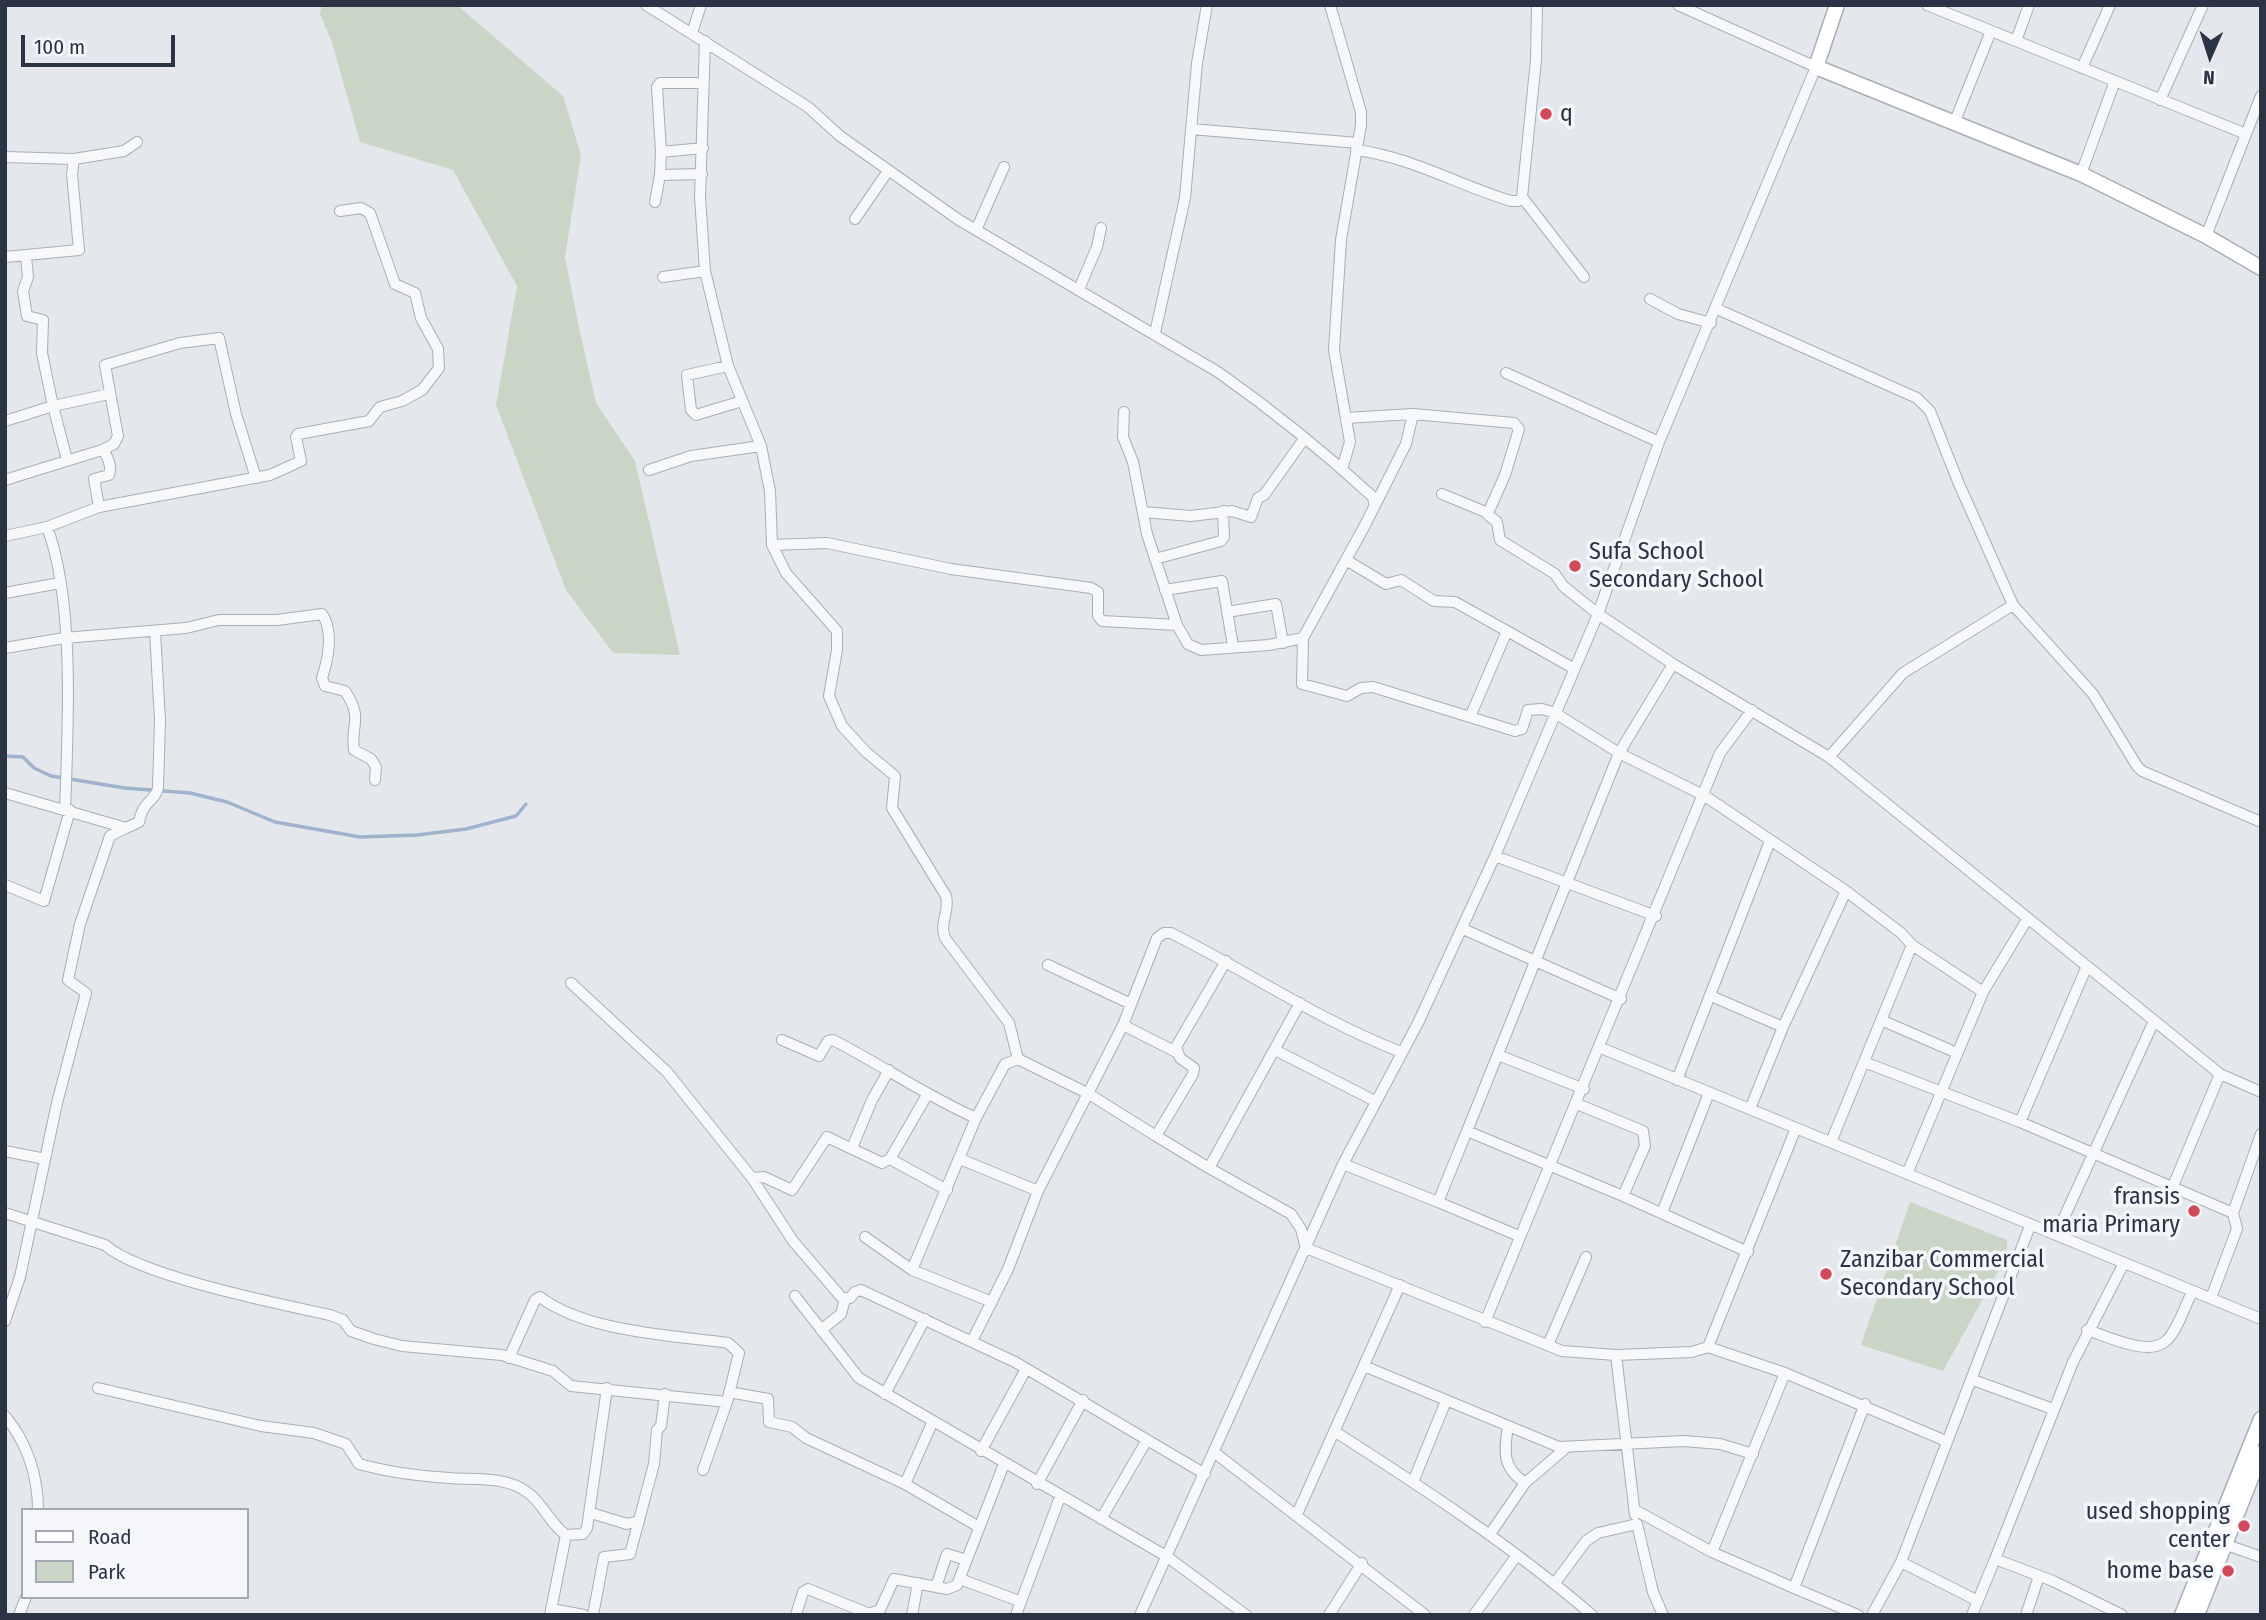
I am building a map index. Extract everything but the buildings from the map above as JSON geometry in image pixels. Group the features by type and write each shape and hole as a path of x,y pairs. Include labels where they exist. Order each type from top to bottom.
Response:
{"street":[{"path":"646,5 808,107 840,136 976,230 1155,332 1258,400 1342,469 1373,497 1374,503"},
{"path":"692,33 701,5"},
{"path":"1155,332 1182,211 1197,63 1207,5"},
{"path":"1330,5 1361,112 1341,240 1334,350 1350,442 1342,469"},
{"path":"1191,129 1357,146 1410,161 1469,188 1518,201 1522,197 1536,60 1537,5"},
{"path":"1678,5 1816,66 2081,174 2206,236 2261,268"},
{"path":"1140,1615 1343,1164 1463,929 1495,856 1598,614 1659,442 1717,309 1816,66 1836,5"},
{"path":"1927,5 1938,7 2246,134"},
{"path":"2016,41 2029,5"},
{"path":"2082,68 2110,5"},
{"path":"2160,100 2203,5"},
{"path":"1955,121 1991,31"},
{"path":"705,41 701,240 705,271 728,366 761,446 770,491 772,545 786,573 837,631 838,650 829,696 834,709 842,726 895,775 892,808 946,896 948,910 942,925 945,937 1009,1023 1018,1059"},
{"path":"2081,174 2115,81"},
{"path":"655,202 661,152 659,85 703,83"},
{"path":"2206,236 2261,96"},
{"path":"5,157 74,159 124,151 137,142"},
{"path":"661,152 703,148"},
{"path":"5,257 79,250 72,174 74,159"},
{"path":"976,230 1004,167"},
{"path":"855,219 888,171"},
{"path":"660,175 702,174"},
{"path":"1522,197 1584,278"},
{"path":"5,536 47,527 99,507 256,478 301,461 296,437 298,434 369,421 380,407 402,401 422,390 439,368 438,349 421,318 415,293 395,284 370,213 362,208 340,211"},
{"path":"1079,289 1097,247 1101,228"},
{"path":"26,257 28,277 23,291 27,316 43,320 42,353 67,460"},
{"path":"663,277 705,271"},
{"path":"1650,299 1678,314 1711,323"},
{"path":"1717,309 1917,398 1930,411 2013,605 2055,655 2093,694 2142,771 2261,822"},
{"path":"5,480 102,450 118,439 103,368 108,363 180,343 219,338 236,414 256,478"},
{"path":"728,366 687,374 691,410 696,415 742,401"},
{"path":"1506,373 1659,442"},
{"path":"5,421 53,406 109,394"},
{"path":"1124,412 1123,436 1133,461 1155,559 1177,625 1188,644 1195,649 1283,643 1303,638"},
{"path":"1346,418 1413,414 1480,418 1517,425 1519,429 1505,475 1487,514"},
{"path":"1413,414 1406,443 1303,638 1302,684 1347,696 1360,688 1373,687 1515,731 1522,729 1528,710 1542,709 1555,713 1619,753 1704,796 1846,891 1901,933 1912,945 1983,992"},
{"path":"1143,512 1191,516 1223,511 1251,517 1258,498 1264,495 1304,439"},
{"path":"649,470 691,456 761,446"},
{"path":"99,507 94,479 111,473 106,454 102,450"},
{"path":"1442,494 1487,514 1497,522 1500,540 1555,574 1563,586 1598,614 1673,664 1829,757 2220,1074 2261,1092"},
{"path":"1155,559 1221,541 1224,537 1223,511"},
{"path":"5,885 44,901 67,809 68,697 64,638 60,583 47,527"},
{"path":"772,545 827,543 951,569 1091,588 1098,592 1098,616 1102,621 1177,625"},
{"path":"1346,560 1386,584 1401,580 1434,601 1455,602 1573,668"},
{"path":"1165,590 1219,579 1225,583 1233,646"},
{"path":"5,593 60,583"},
{"path":"1227,612 1276,604 1283,643"},
{"path":"1829,757 1903,673 2013,605"},
{"path":"5,648 64,638 186,628 219,620 277,621 323,614 328,640 327,664 322,678 325,686 345,691 352,701 357,717 354,750 376,766 375,780"},
{"path":"5,1321 34,1221 45,1159 86,993 68,980 80,924 110,836 139,822 146,801 158,790 160,720 155,631"},
{"path":"1470,717 1507,631"},
{"path":"1438,1202 1619,753 1673,664"},
{"path":"1485,1322 1656,916 1720,753 1752,710"},
{"path":"5,793 125,828"},
{"path":"1677,1080 1712,996 1770,841"},
{"path":"1495,856 1656,916"},
{"path":"1750,1109 1783,1027 1846,891"},
{"path":"1907,1174 1944,1093 1957,1053 1983,992 2028,918"},
{"path":"1463,929 1620,999"},
{"path":"972,1341 1019,1244 1038,1191 1123,1025 1157,938 1164,933 1171,933 1226,961 1355,1034 1401,1052"},
{"path":"1831,1142 1912,945"},
{"path":"1176,1052 1176,1047 1226,961"},
{"path":"1048,965 1131,1004"},
{"path":"2020,1122 2087,966"},
{"path":"571,983 667,1072 752,1178 793,1241 845,1299"},
{"path":"1712,996 1783,1027"},
{"path":"1209,1168 1300,1003"},
{"path":"1881,1020 1957,1053"},
{"path":"2056,1235 2154,1021"},
{"path":"1123,1025 1176,1052 1191,1064 1193,1074 1156,1136"},
{"path":"782,1040 818,1056 828,1041 833,1040 889,1070 927,1095 976,1118"},
{"path":"1601,1048 2261,1319"},
{"path":"1276,1050 1376,1101"},
{"path":"1498,1055 1584,1088"},
{"path":"912,1270 976,1118 1004,1064 1018,1059 1089,1094 1209,1168 1291,1214 1301,1229 1306,1248"},
{"path":"1864,1062 2020,1122 2234,1213"},
{"path":"852,1148 872,1100 889,1070"},
{"path":"2173,1186 2220,1074"},
{"path":"1662,1213 1709,1093"},
{"path":"752,1178 764,1177 790,1191 823,1139 831,1137 877,1163 890,1159 927,1095"},
{"path":"1577,1104 1643,1131 1645,1146 1623,1196"},
{"path":"1708,1347 1796,1128"},
{"path":"1467,1131 1748,1252"},
{"path":"2211,1298 2237,1229 2234,1213 2261,1134"},
{"path":"5,1151 45,1159"},
{"path":"890,1159 947,1190"},
{"path":"960,1159 1038,1191"},
{"path":"1343,1164 1519,1236"},
{"path":"5,1213 105,1245 111,1251 154,1269 330,1315 342,1320 351,1331 402,1346 509,1357 553,1371 571,1386 768,1399 769,1422 792,1427 806,1438 905,1484 979,1527"},
{"path":"1872,1615 1901,1562 2030,1226"},
{"path":"865,1237 912,1270 992,1302"},
{"path":"1306,1248 1485,1322 1577,1354 1616,1356 1692,1352 1708,1347 1786,1373 1865,1404 1946,1441"},
{"path":"1548,1345 1586,1257"},
{"path":"1972,1615 2053,1409 2087,1331 2124,1263"},
{"path":"1297,1514 1400,1285"},
{"path":"821,1331 841,1314 845,1299 862,1290 1026,1369 1083,1400 1205,1474"},
{"path":"2087,1331 2146,1348 2157,1347 2167,1340 2193,1291"},
{"path":"795,1296 859,1378 1037,1484 1166,1556 1246,1615"},
{"path":"509,1357 535,1300 541,1297 565,1314 634,1329 728,1343 739,1353 728,1397 703,1470"},
{"path":"885,1394 925,1319"},
{"path":"1616,1356 1637,1524 1654,1592 1663,1615"},
{"path":"1364,1366 1559,1447 1684,1441 1720,1444 1753,1454"},
{"path":"981,1451 1026,1369"},
{"path":"1712,1552 1786,1373"},
{"path":"1973,1380 2053,1409"},
{"path":"98,1388 261,1426 324,1436 346,1444 359,1464 374,1468 449,1478 508,1481 541,1504 553,1526 566,1535 583,1534 591,1513 607,1388"},
{"path":"593,1615 604,1557 629,1554 654,1464 657,1430 661,1426 665,1394"},
{"path":"1037,1484 1083,1400"},
{"path":"1413,1482 1446,1401"},
{"path":"1794,1588 1865,1404"},
{"path":"5,1416 19,1435 33,1469 38,1508"},
{"path":"2197,1615 2224,1544 2225,1524 2261,1419"},
{"path":"905,1484 933,1421"},
{"path":"1508,1426 1503,1452 1506,1463 1511,1473 1525,1483"},
{"path":"1334,1431 1490,1534 1592,1615"},
{"path":"1101,1519 1147,1440"},
{"path":"1490,1534 1525,1483 1567,1447"},
{"path":"1215,1452 1362,1563 1425,1615"},
{"path":"2182,1615 2261,1453"},
{"path":"796,1615 803,1592 808,1589 867,1614 883,1613 894,1579 952,1588 960,1579 1004,1464"},
{"path":"1016,1615 1060,1497"},
{"path":"1635,1510 1712,1552 1858,1615"},
{"path":"591,1513 626,1524 639,1521"},
{"path":"1555,1583 1592,1537 1637,1524"},
{"path":"566,1535 550,1612 584,1615"},
{"path":"2224,1544 2261,1557"},
{"path":"936,1587 947,1554 967,1560"},
{"path":"1474,1615 1517,1555"},
{"path":"1995,1559 2039,1576 2122,1615"},
{"path":"1901,1562 1978,1601"},
{"path":"1329,1615 1362,1563"},
{"path":"2026,1615 2039,1576"},
{"path":"960,1579 1019,1601"},
{"path":"912,1615 918,1583"}],"green space":[{"path":"322,5 457,5 563,96 581,155 565,257 578,323 596,403 635,461 680,655 613,653 566,590 496,405 517,286 453,170 360,142 332,42 320,14"},
{"path":"1910,1202 2007,1240 2007,1255 1943,1371 1861,1345"}],"waterway":[{"path":"5,756 23,757 34,768 51,776 125,788 190,793 227,802 275,822 360,837 417,835 466,829 516,816 526,804"}],"place":[{"name":"q","path":"1546,114"},
{"name":"Sufa School Secondary School","path":"1575,566"},
{"name":"fransis maria Primary","path":"2194,1211"},
{"name":"Zanzibar Commercial Secondary School","path":"1826,1274"},
{"name":"used shopping center","path":"2244,1526"},
{"name":"home base","path":"2228,1571"}]}
